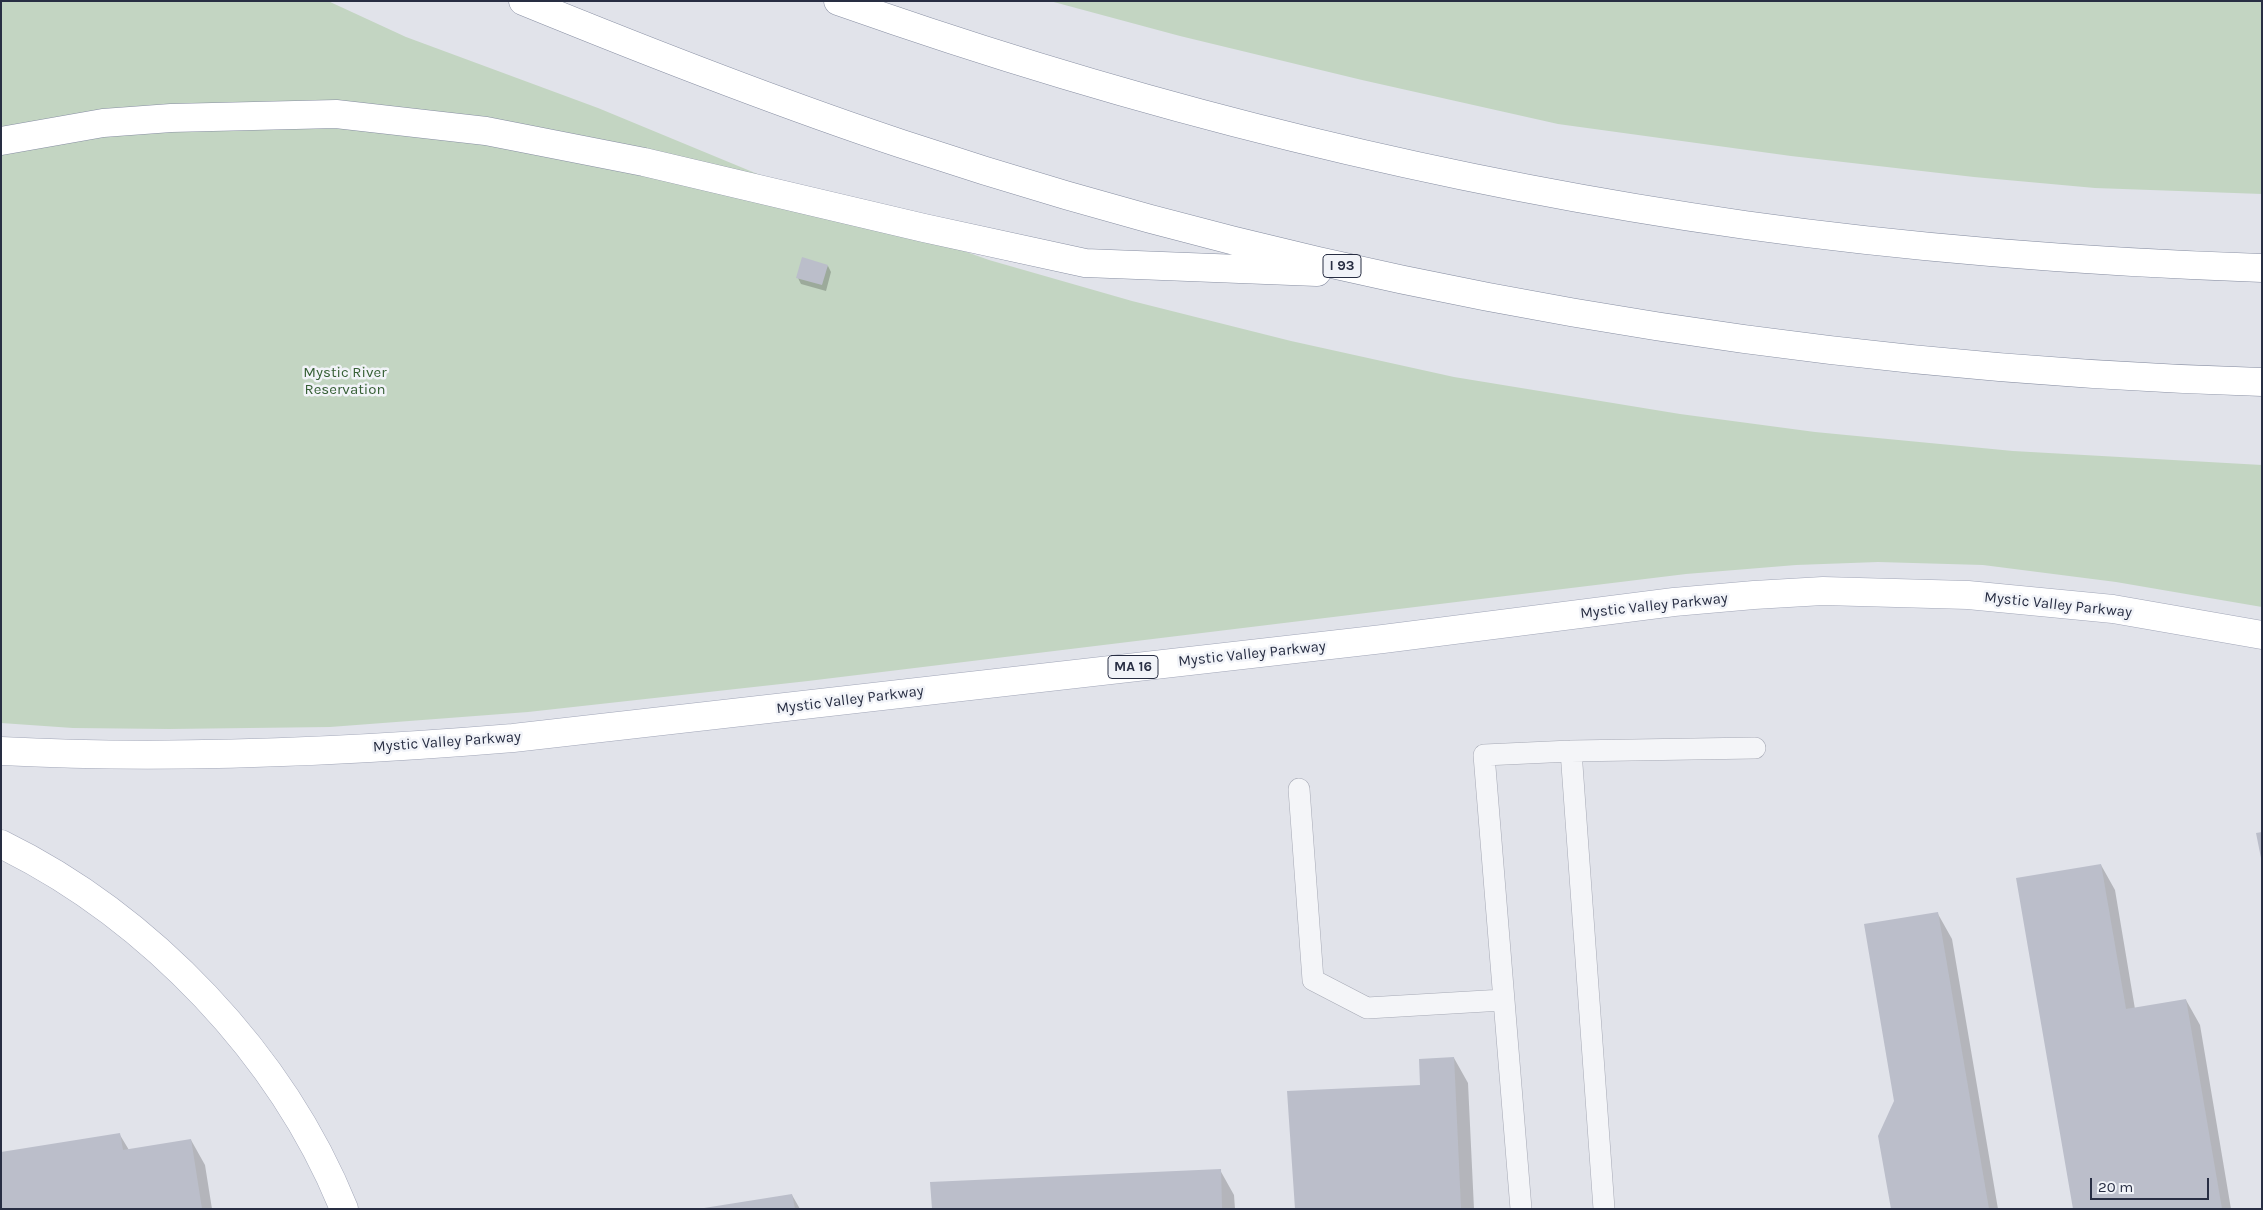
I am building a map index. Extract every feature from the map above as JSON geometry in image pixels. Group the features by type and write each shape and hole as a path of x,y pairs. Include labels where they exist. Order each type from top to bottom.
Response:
{"main road":[{"name":"I 93","path":"522,1 765,96 903,144 1042,187 1182,227 1384,275 1609,319 1762,342 1899,359 2045,372 2262,382"},
{"path":"838,1 1050,71 1188,111 1436,170 1606,203 1746,225 1895,243 2040,257 2262,268"},
{"path":"1,141 103,123 171,118 336,114 486,131 635,160 924,228 1085,263 1384,275"},
{"name":"Mystic Valley Parkway","path":"1,751 74,754 220,753 444,744 513,738 1382,639 1674,602 1823,591 1905,592 2039,601 2113,610 2262,634"},
{"path":"1,844 34,861 100,903 155,947 194,985 234,1030 291,1108 312,1142 344,1209"}],"lane":[{"path":"1521,1209 1484,755 1571,750 1755,748"},
{"path":"1571,750 1604,1209"},
{"path":"1298,789 1313,980 1367,1008 1503,1000"}],"green space":[{"name":"Mystic River Reservation","path":"1,1 328,1 406,37 598,108 818,199 989,260 1132,301 1291,341 1454,377 1680,414 1815,432 2013,451 2262,465 2262,607 2116,582 1983,565 1878,562 1796,565 1686,574 808,681 528,712 330,727 73,728 1,723"},
{"path":"1050,1 2262,1 2262,194 2095,188 1974,177 1791,156 1558,124 1362,80 1180,36"}],"building":[{"path":"802,257 828,265 822,285 796,278"},
{"path":"2262,832 2262,858 2261,858 2256,833"},
{"path":"2101,864 2126,1009 2186,999 2222,1209 2073,1209 2016,878"},
{"path":"1938,912 1989,1209 1891,1209 1878,1136 1894,1101 1864,924"},
{"path":"1454,1057 1461,1209 1295,1209 1287,1091 1420,1085 1419,1059"},
{"path":"120,1133 123,1150 191,1139 202,1209 1,1209 1,1152"},
{"path":"1221,1169 1222,1209 932,1209 930,1182"},
{"path":"792,1194 795,1209 704,1209 704,1208"}]}
